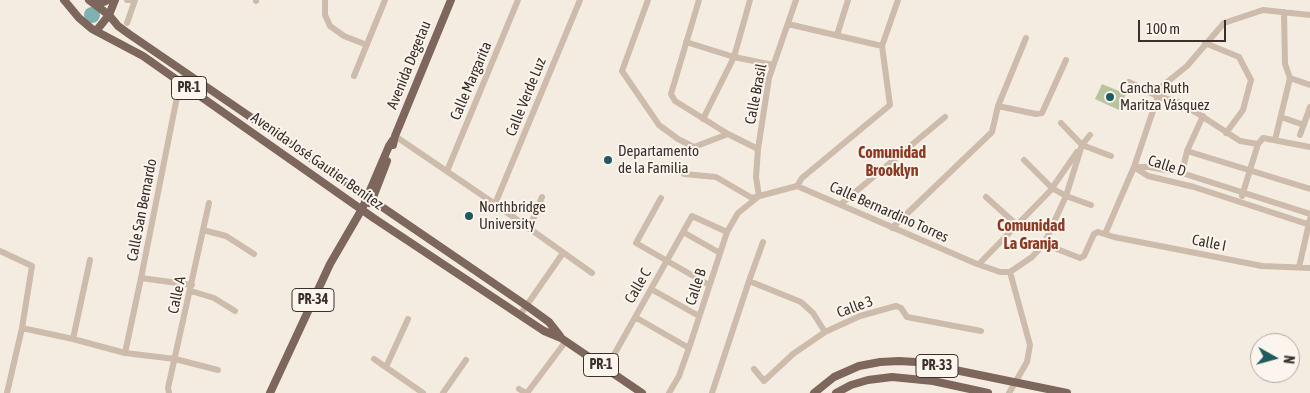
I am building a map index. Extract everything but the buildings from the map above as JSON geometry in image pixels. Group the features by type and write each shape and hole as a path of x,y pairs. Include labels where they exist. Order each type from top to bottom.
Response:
{"main road":[{"name":"Avenida José Gautier Benítez","path":"64,0 79,18 96,31 130,48 362,209 544,331 563,340 642,393"},
{"name":"Avenida José Gautier Benítez","path":"90,0 110,15 118,26 527,306 548,322 563,340"},
{"path":"90,0 104,2 108,0"},
{"path":"96,31 110,15 115,0"},
{"name":"Avenida Degetau","path":"369,198 378,169 394,138 451,0"},
{"name":"Avenida Degetau","path":"270,393 330,264 369,198 392,148 394,138"},
{"path":"353,187 369,185 378,169"},
{"name":"PR-33","path":"814,393 834,377 858,366 899,361 916,362 1066,393"},
{"name":"PR-33","path":"836,393 851,385 868,380 892,377 933,381 988,393"}],"street":[{"path":"127,0 133,0 127,23"},
{"path":"325,0 325,14 330,26 344,36 367,45"},
{"path":"354,76 385,0"},
{"name":"Calle Margarita","path":"447,171 518,0"},
{"name":"Calle Verde Luz","path":"495,204 579,0"},
{"path":"648,0 622,71 660,125 678,139 694,147 728,134"},
{"path":"699,0 671,94 675,101 703,119 758,149"},
{"path":"703,119 734,57 750,0"},
{"name":"Calle Brasil","path":"758,196 756,177 758,149 769,78 796,0"},
{"path":"836,35 848,0"},
{"path":"684,174 716,177 752,198 797,186 802,178 890,105 882,46 898,0"},
{"path":"1044,244 1080,258 1084,256 1094,234 1098,232 1105,234 1134,167 1161,87 1186,66 1224,23 1263,10 1310,15"},
{"path":"1275,140 1290,78 1286,64 1284,12"},
{"path":"788,24 882,46"},
{"path":"892,228 992,132 998,106 1026,38"},
{"path":"686,42 734,57 773,65"},
{"path":"1205,43 1238,57 1251,80 1243,110 1226,133"},
{"path":"998,106 1036,114 1042,112 1066,60"},
{"name":"Calle San Bernardo","path":"125,353 142,278 180,82 186,72"},
{"path":"1290,78 1310,85"},
{"path":"1129,82 1157,96 1178,102 1240,141 1258,144"},
{"path":"1300,135 1310,107"},
{"path":"1182,173 1187,151 1203,116"},
{"path":"841,204 945,117"},
{"path":"1281,117 1304,125"},
{"path":"1061,123 1082,145 1111,156"},
{"path":"979,264 1052,188 1090,135"},
{"path":"394,138 447,171 592,273"},
{"path":"1241,202 1249,170 1258,144 1263,138 1310,147"},
{"path":"1009,393 1027,362 1030,345 1010,272 1032,258 1044,244 1066,196 1082,145"},
{"path":"1187,151 1310,189"},
{"path":"1024,160 1052,188 1066,196 1090,205"},
{"name":"Calle D","path":"1134,167 1149,167 1182,173 1310,214"},
{"name":"Calle D","path":"1134,167 1148,176 1194,187 1310,223"},
{"name":"Calle Bernardino Torres","path":"797,186 979,264 1000,272 1010,272"},
{"name":"Calle B","path":"669,393 689,348 727,232 738,213 758,196"},
{"path":"529,229 542,197"},
{"path":"986,197 1017,225"},
{"path":"661,198 636,243 709,285"},
{"name":"Calle A","path":"168,393 209,203"},
{"name":"Calle C","path":"606,369 692,216 727,232"},
{"path":"1299,267 1310,223"},
{"path":"203,230 226,236 254,254"},
{"path":"683,232 720,253"},
{"name":"Calle I","path":"1105,234 1262,266 1310,268"},
{"path":"712,393 764,242"},
{"path":"0,251 32,266 22,328 7,393"},
{"path":"520,315 563,252"},
{"path":"73,339 90,260"},
{"path":"142,278 191,288 214,298 236,311"},
{"path":"749,281 801,302 813,313 825,332"},
{"path":"651,289 700,316"},
{"name":"Calle 3","path":"754,369 764,380 793,354 825,332 860,316 896,306 901,308 907,317 981,331"},
{"path":"635,317 689,348"},
{"path":"386,367 408,319"},
{"path":"22,328 125,353 175,359 218,370"},
{"path":"519,389 526,393 563,340"},
{"path":"374,359 423,393"},
{"path":"443,393 466,360"}],"green space":[{"name":"Cancha Ruth Maritza Vásquez","path":"1102,84 1126,94 1119,110 1095,99"}],"water":[{"path":"92,7 100,15 92,23 84,15"}],"place":[{"name":"Cancha Ruth Maritza Vásquez","path":"1110,97"},
{"name":"Departamento de la Familia","path":"608,160"},
{"name":"Northbridge University","path":"469,216"}],"district":[{"name":"Comunidad Brooklyn","path":"892,162"},
{"name":"Comunidad La Granja","path":"1031,235"}]}
